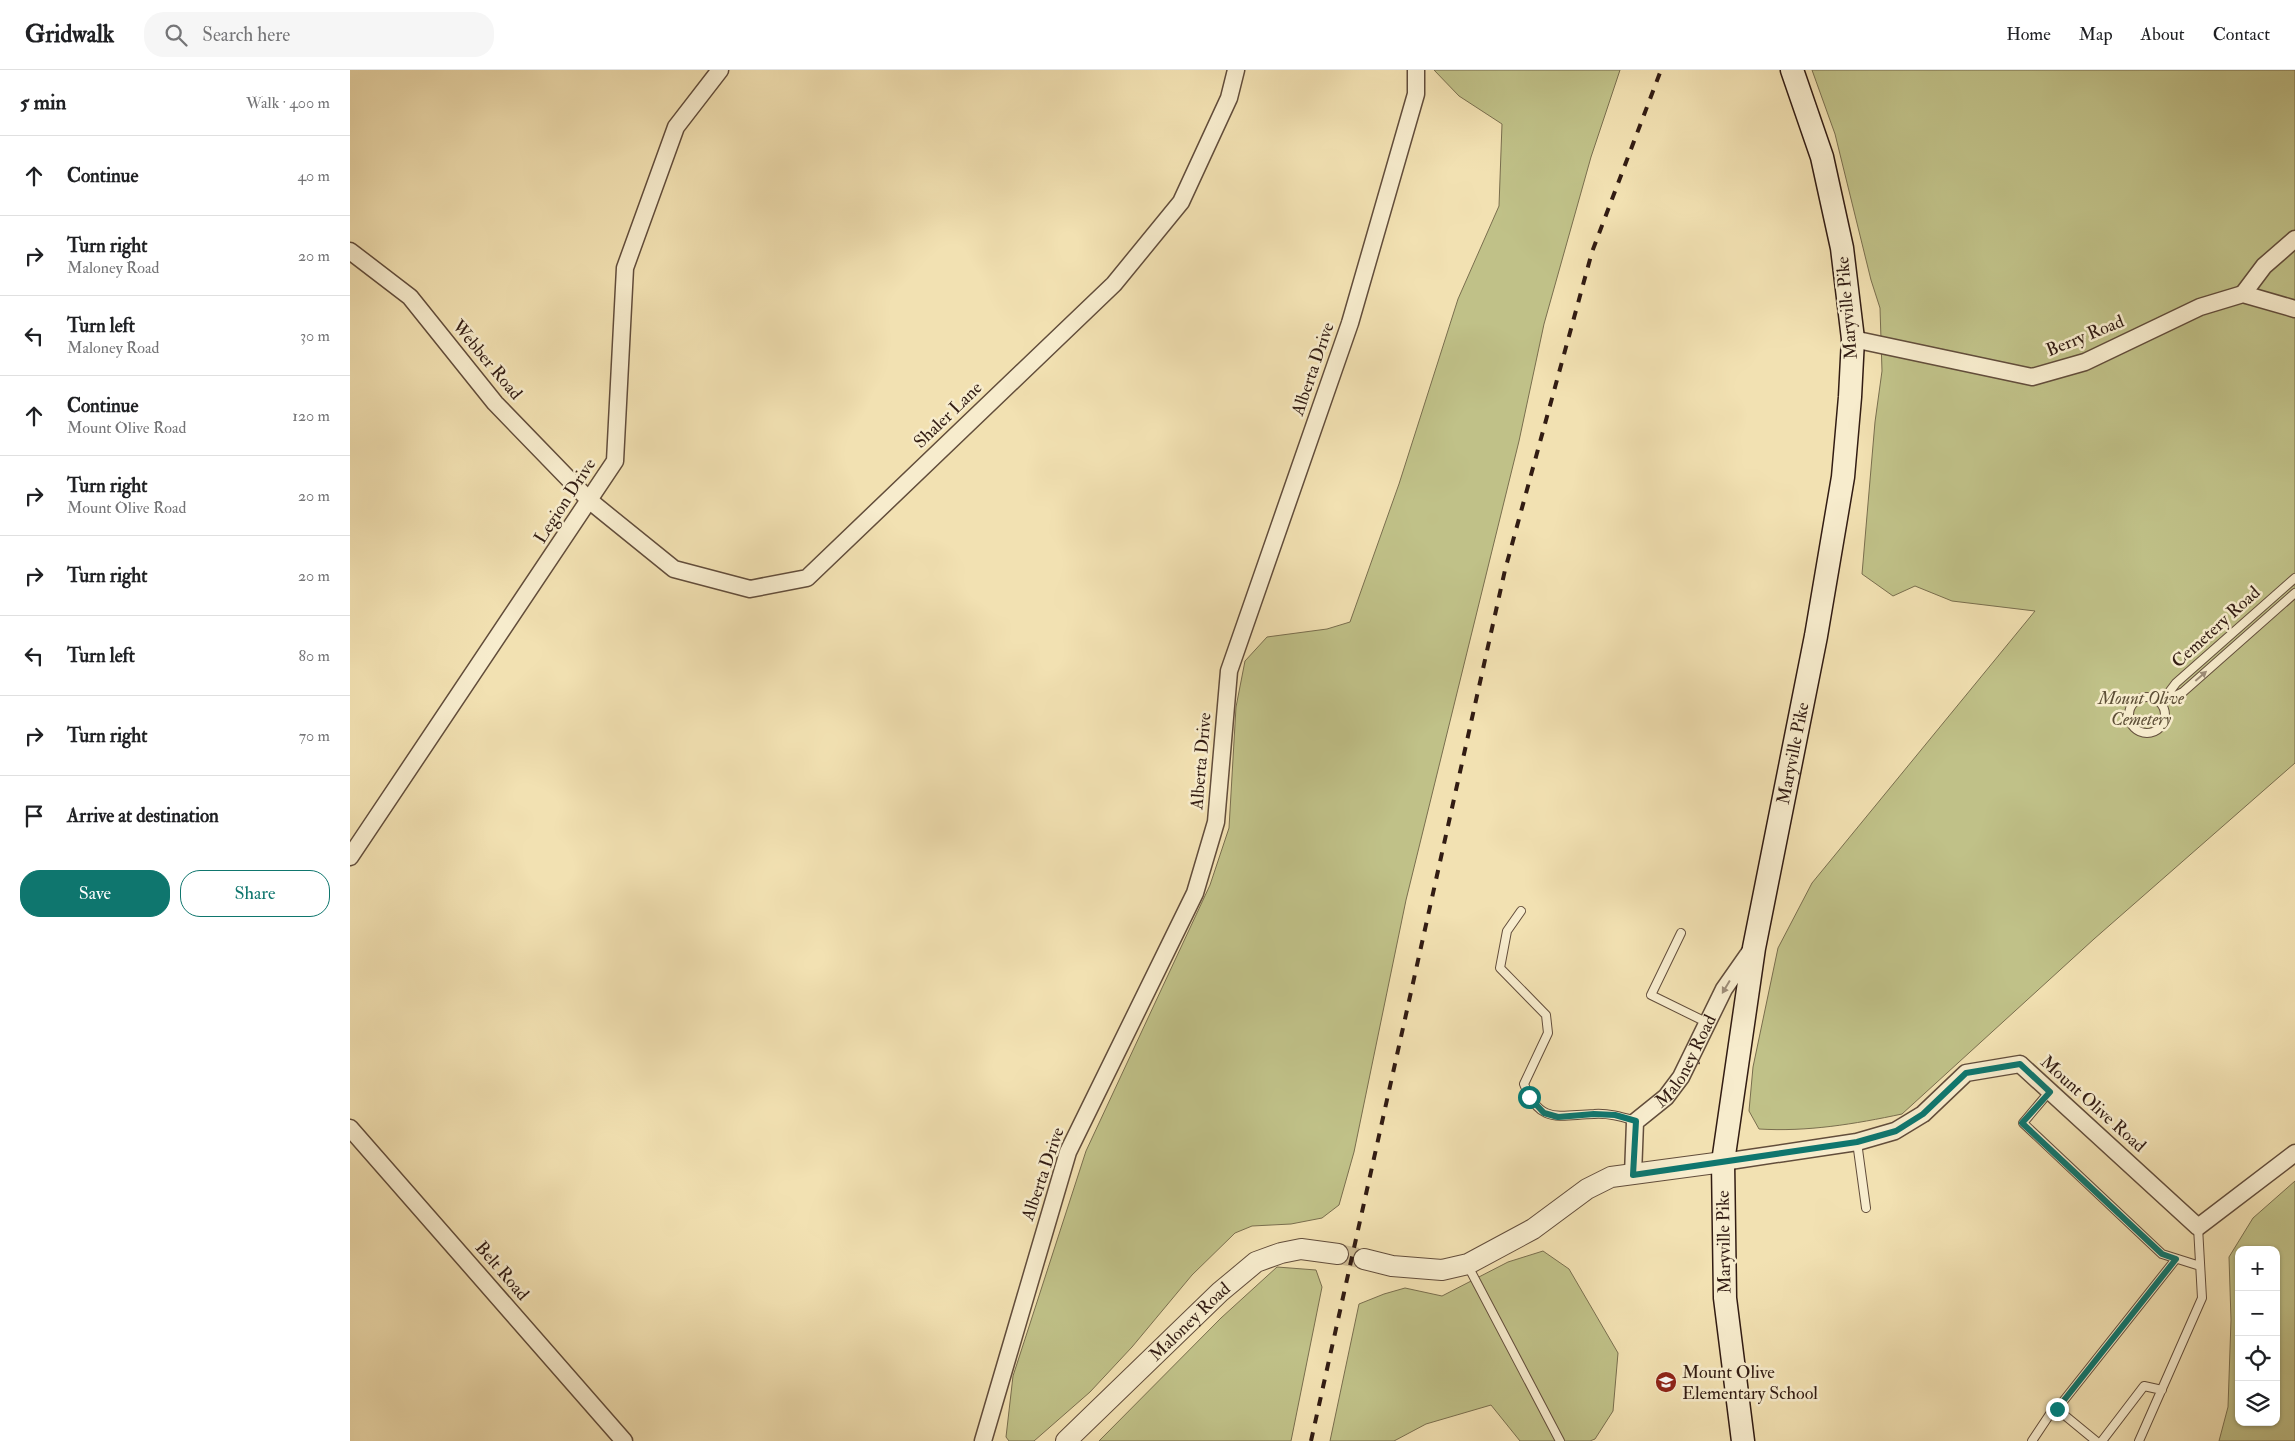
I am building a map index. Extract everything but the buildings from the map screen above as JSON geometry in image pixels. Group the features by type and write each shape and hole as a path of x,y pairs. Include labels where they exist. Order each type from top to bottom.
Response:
{"main road":[{"name":"Maryville Pike","path":"1743,1441 1725,1298 1723,1162 1754,948 1816,636 1841,486 1850,397 1853,339 1842,248 1822,157 1792,70"}],"street":[{"name":"Legion Drive","path":"350,857 615,461 625,268 676,127 720,70"},
{"name":"Shaler Lane","path":"590,501 674,569 750,589 807,578 1114,284 1181,202 1229,98 1236,70"},
{"name":"Alberta Drive","path":"982,1441 1068,1152 1195,893 1216,822 1229,671 1350,323 1416,94 1416,70"},
{"path":"2295,239 2264,266 2243,294 2295,309"},
{"name":"Webber Road","path":"350,251 410,297 495,403 590,501"},
{"name":"Berry Road","path":"1853,339 2032,377 2085,362 2200,306 2243,294"},
{"name":"Maloney Road","path":"1633,1175 1636,1121 1666,1097 1681,1077 1724,989 1754,948"},
{"name":"Mount Olive Road","path":"1723,1162 1857,1142 1896,1131 1923,1114 1966,1073 2020,1064 2198,1227"},
{"name":"Belt Road","path":"350,1128 624,1441"},
{"path":"2198,1227 2295,1153"},
{"path":"1364,1259 1392,1266 1442,1270 1468,1264 1533,1229 1587,1189 1611,1177 1723,1162"},
{"name":"Maloney Road","path":"1066,1441 1220,1292 1256,1262 1281,1252 1301,1249 1338,1254"}],"lane":[{"name":"Cemetery Road","path":"2161,703 2176,683 2295,578"},
{"name":"Cemetery Road","path":"2161,703 2184,692 2295,593"},
{"path":"2145,697 2156,699 2161,703 2166,714 2163,725 2148,734 2136,730 2130,720 2129,713 2134,702 2145,697"},
{"path":"1521,911 1507,931 1500,968 1546,1015 1548,1033 1524,1084 1529,1097 1544,1113 1558,1117 1594,1114 1615,1115 1636,1121"},
{"path":"1681,933 1651,995 1708,1023"},
{"path":"2050,1092 2022,1123 2162,1254 2200,1266"},
{"path":"1857,1142 1866,1208"},
{"path":"2139,1441 2202,1298 2198,1227"},
{"path":"2032,1441 2050,1414 2057,1409 2176,1259"},
{"path":"1468,1264 1560,1441"},
{"path":"2102,1441 2144,1386 2162,1390"},
{"path":"2057,1409 2096,1441"}],"green space":[{"path":"1434,70 1620,70 1591,157 1544,324 1519,441 1406,900 1354,1152 1339,1205 1322,1218 1291,1224 1252,1226 1235,1233 1192,1275 1132,1347 1090,1392 1034,1441 1009,1441 1006,1437 1013,1376 1086,1151 1210,885 1229,828 1236,707 1245,661 1267,637 1327,629 1350,622 1399,484 1458,299 1499,206 1502,124 1459,96"},
{"name":"Mount Olive Cemetery","path":"1812,70 2295,70 2295,763 2094,939 1902,1114 1831,1126 1777,1130 1759,1129 1749,1111 1753,1067 1778,948 1812,883 2035,611 1952,601 1915,586 1893,596 1862,574 1875,422 1882,371 1880,308 1871,280 1835,134"},
{"path":"2295,1181 2295,1441 2219,1441 2228,1407 2231,1320 2229,1257 2235,1247 2235,1426 2280,1426 2280,1246 2236,1246 2253,1218"},
{"path":"1543,1251 1569,1269 1618,1353 1613,1411 1595,1439 1590,1441 1520,1441 1491,1405 1426,1424 1394,1441 1330,1441 1359,1304 1405,1288 1442,1296 1508,1262"},
{"path":"1277,1267 1316,1270 1322,1287 1291,1441 1099,1441 1221,1318"}],"tunnel":[{"path":"1338,1254 1364,1259"}],"railway":[{"path":"1311,1441 1505,570 1592,252 1661,70"}],"place":[{"name":"Mount Olive Elementary School","path":"1666,1382"}],"route":[{"path":"1529,1097 1544,1113 1558,1117 1594,1114 1615,1115 1636,1121 1633,1175 1857,1142 1896,1131 1923,1114 1966,1073 2020,1064 2050,1092 2022,1123 2162,1254 2176,1259 2057,1409"}]}
